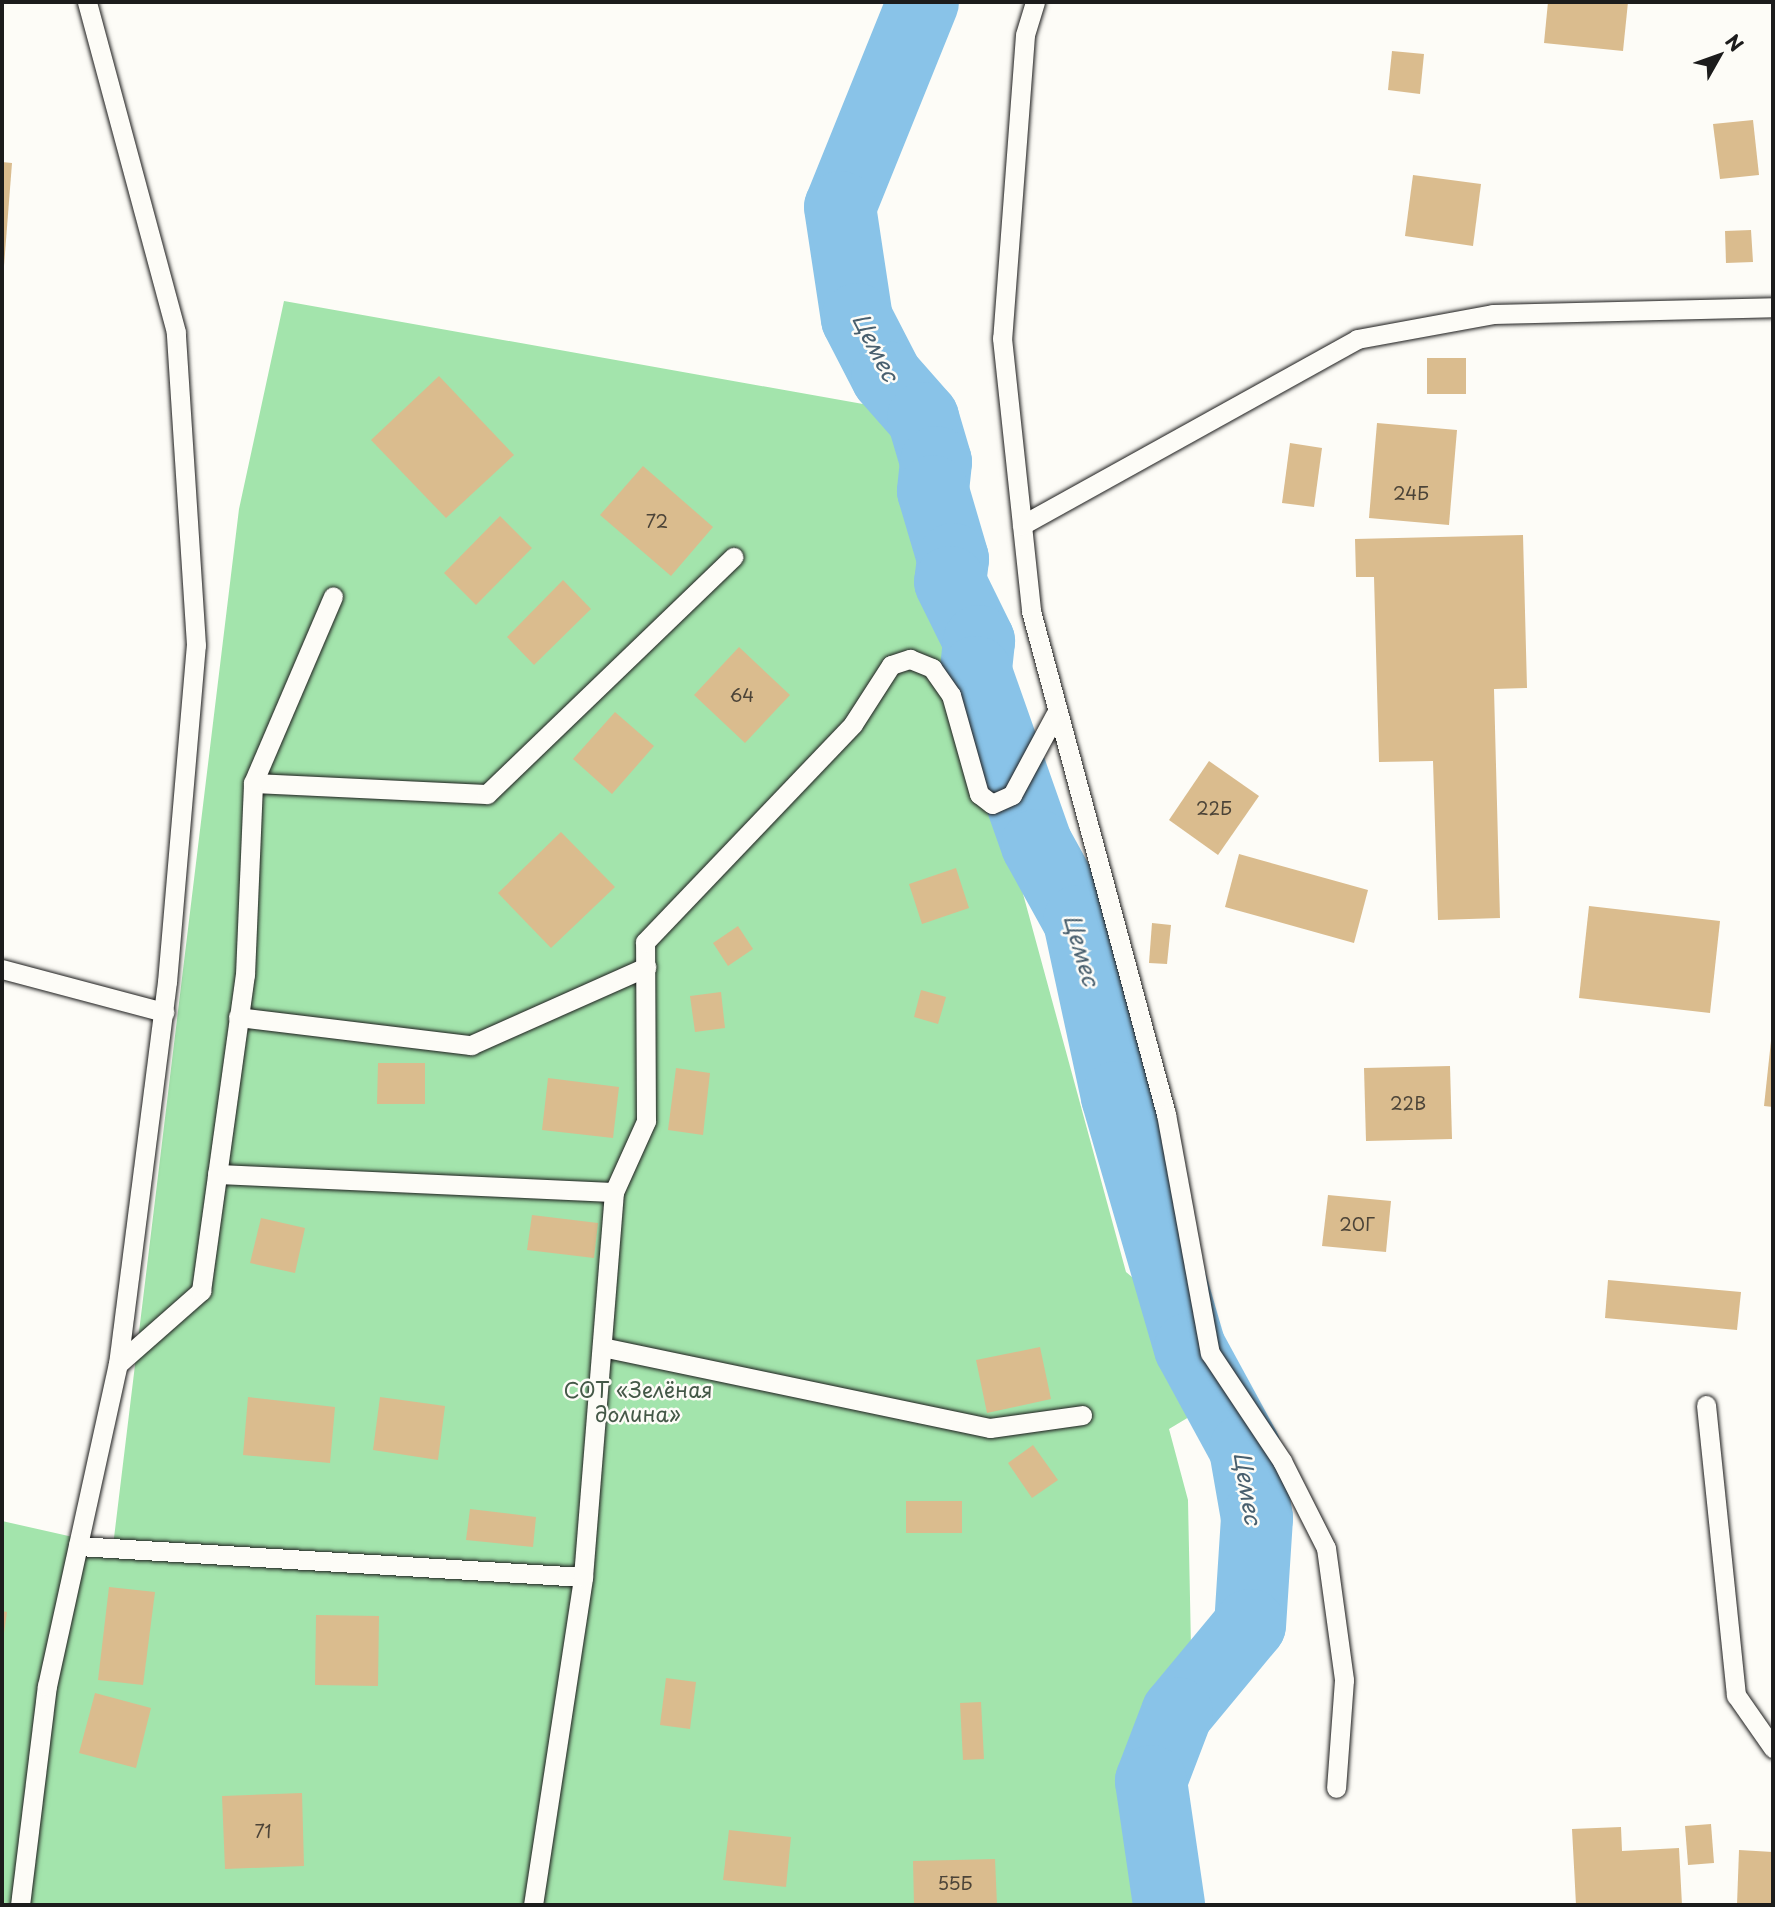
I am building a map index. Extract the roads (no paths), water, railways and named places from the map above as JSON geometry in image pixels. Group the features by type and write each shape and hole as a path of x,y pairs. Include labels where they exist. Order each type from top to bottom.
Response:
{"lane":[{"path":"20,1905 47,1686 118,1364 164,1012 196,645 176,332 88,2"},
{"path":"1035,2 1025,35 1002,338 1031,611 1055,715 1166,1114 1210,1353 1282,1461 1326,1548 1344,1680 1336,1788"},
{"path":"1022,526 1357,338 1493,314 1773,307"},
{"path":"253,783 486,794 733,556"},
{"path":"118,1364 201,1291 238,1017 253,783 333,596"},
{"path":"533,1905 583,1577 614,1192 646,1121 645,942 853,724 891,665 910,659 932,668 951,695 979,794 1001,803 1040,747 1055,715"},
{"path":"238,1017 471,1045 646,967"},
{"path":"2,969 164,1012"},
{"path":"217,1174 614,1192"},
{"path":"602,1347 989,1428 1082,1415"},
{"path":"1706,1405 1736,1695 1773,1748"},
{"path":"78,1546 583,1577"}],"waterway":[{"name":"Цемес","path":"923,2 840,207 857,319 887,377 923,418 936,462 933,491 953,559 950,582 979,641 976,672 1037,845 1079,921 1117,1097 1190,1348 1245,1449 1257,1518 1250,1625 1177,1713 1151,1781 1169,1905"}],"park label":[{"name":"СОТ «Зелёная долина»","path":"638,1401"}]}
